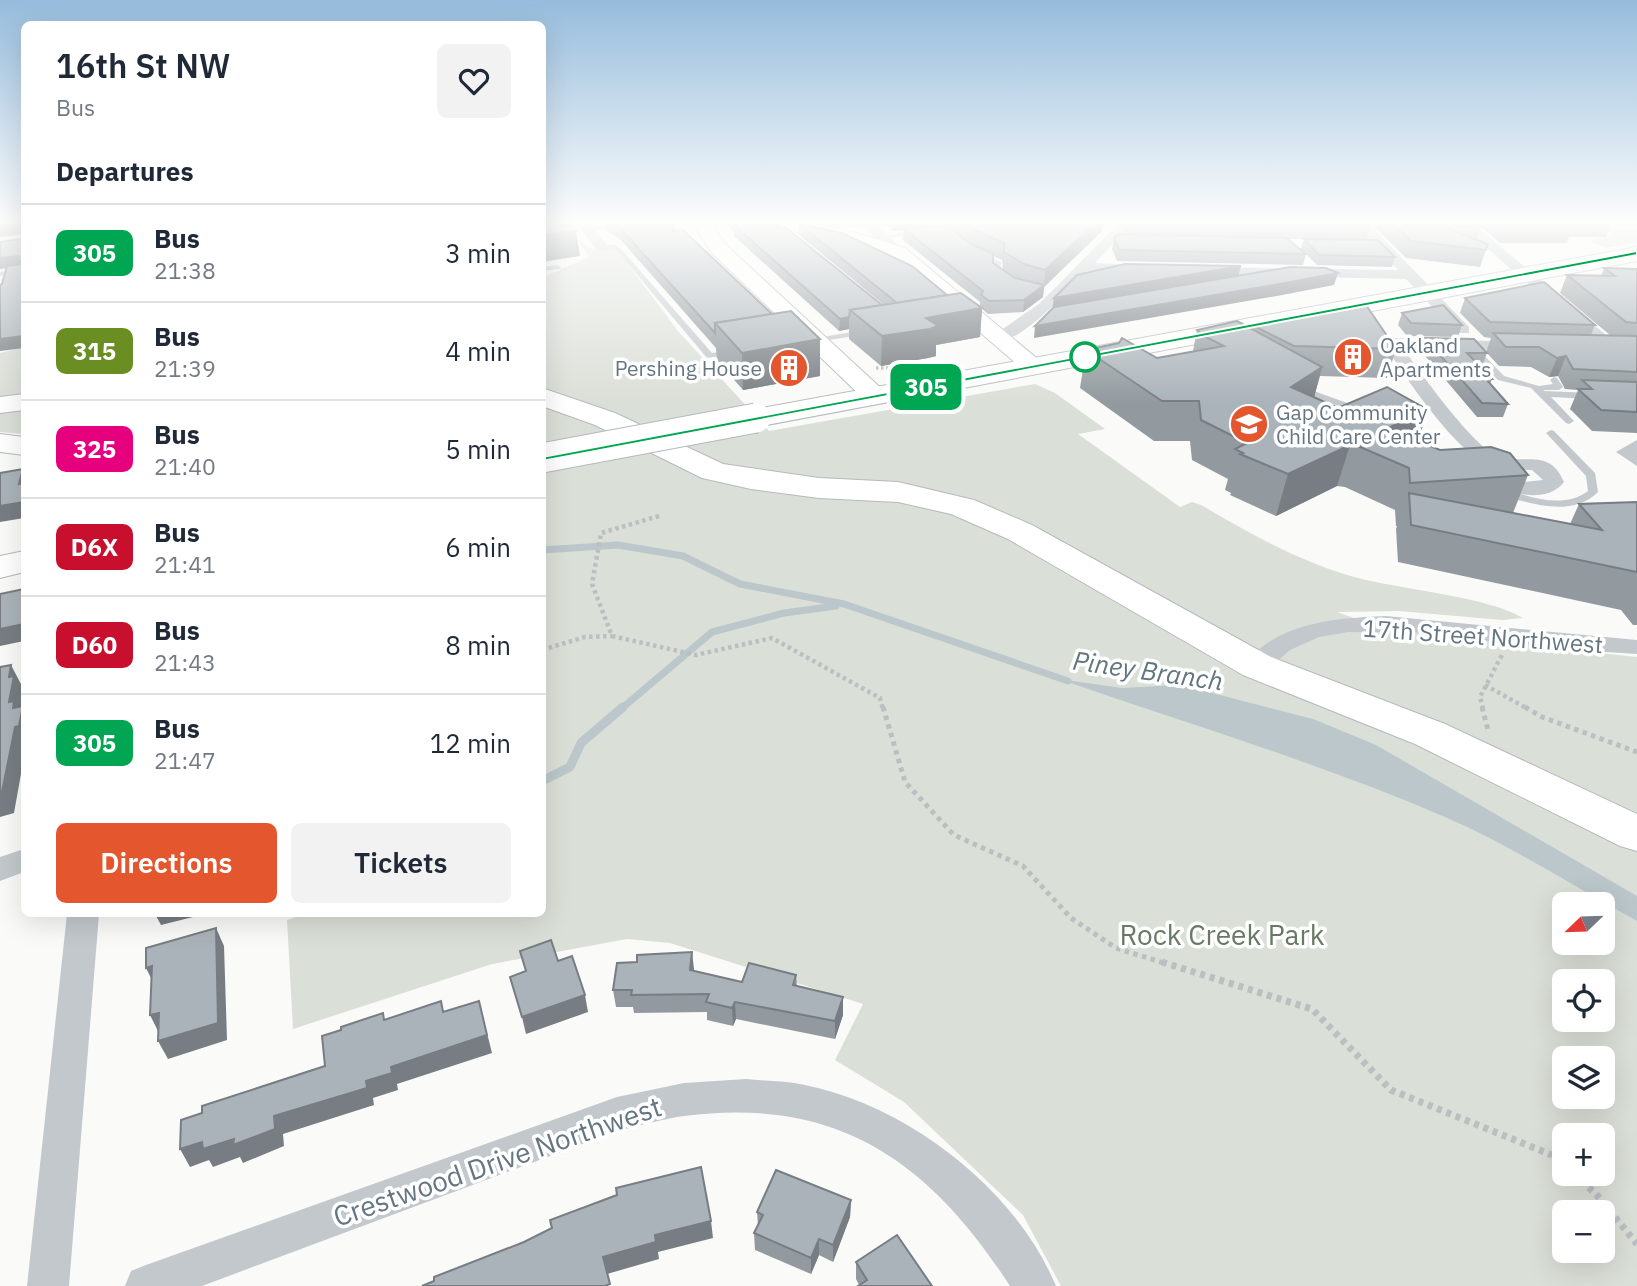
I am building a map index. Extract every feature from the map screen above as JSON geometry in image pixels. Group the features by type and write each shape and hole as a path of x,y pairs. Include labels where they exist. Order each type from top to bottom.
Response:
{"main road":[{"path":"546,457 1034,366 1210,340 1419,284 1443,282"},
{"path":"546,397 605,419 713,471 806,487 898,492 962,507 1020,532 1257,666 1377,712 1506,769 1637,834"},
{"path":"0,405 21,402"},
{"path":"0,443 21,446"},
{"path":"0,551 21,548"},
{"path":"0,566 21,562"}],"street":[{"path":"753,282 875,396"},
{"path":"931,282 966,315 1034,366"},
{"path":"1000,338 1028,319 1049,293 1064,282"},
{"path":"1400,282 1419,284 1477,344"},
{"path":"1535,282 1619,348 1585,347"},
{"path":"1497,463 1475,449 1391,343 1531,346"},
{"path":"1637,446 1626,452 1637,460"},
{"name":"17th Street Northwest","path":"1257,666 1271,651 1292,639 1344,626 1406,625 1519,638 1637,647"},
{"path":"0,869 21,861"},
{"path":"48,1286 83,917"},
{"name":"Crestwood Drive Northwest","path":"146,1286 617,1114 675,1100 734,1095 819,1106 875,1125 902,1138 966,1190 1003,1236 1035,1286"}],"lane":[{"path":"647,282 710,356 747,350"},
{"path":"1011,282 1017,286"},
{"path":"1028,319 1053,315"},
{"path":"811,339 877,330"},
{"path":"1477,344 1472,347 1501,378 1539,391 1597,396"},
{"path":"1539,391 1559,387 1554,380"},
{"path":"1289,384 1373,416"},
{"path":"1539,391 1569,421"},
{"path":"1390,424 1430,447 1443,464"},
{"path":"1489,487 1548,502 1572,501 1588,496 1594,485 1591,475 1551,433"}],"path":[{"path":"612,636 592,584 601,533 659,516"},
{"path":"546,649 585,637 612,636 696,655 772,638 880,698 905,782 954,835 1023,866 1071,918 1116,948 1312,1009 1391,1090 1552,1155"},
{"path":"1506,769 1488,732 1480,697 1499,657 1519,638"},
{"path":"1485,685 1542,717 1637,752"},
{"path":"1587,1186 1637,1244"}],"green space":[{"name":"Rock Creek Park","path":"546,282 641,282 678,331 769,431 1035,384 1055,393 1105,429 1078,434 1180,507 1192,502 1201,505 1279,548 1340,573 1490,605 1523,618 1502,620 1399,611 1337,612 1388,630 1637,657 1637,1286 1061,1286 1023,1215 904,1102 835,1060 863,1004 670,943 627,939 492,964 293,1029 287,920 296,917 546,917"},
{"path":"21,348 21,434 0,432 0,353"}],"shaded area":[{"path":"1059,679 1122,688 1181,685 1313,719 1376,745 1637,896 1637,921 1615,908 1615,892 1586,892 1470,828 1398,797 1302,761"}],"building":[{"path":"21,282 21,336 0,339 2,284"},
{"path":"669,282 738,282 772,314 715,323 715,333"},
{"path":"798,282 853,282 882,305 850,310 849,317 840,319"},
{"path":"871,282 931,282 947,295 897,303"},
{"path":"972,282 1032,282 1044,285 1024,300 989,301 981,295 983,291"},
{"path":"1070,282 1147,282 1054,298"},
{"path":"1201,282 1290,282 1035,326 1054,307"},
{"path":"1544,282 1595,325 1490,322 1465,298"},
{"path":"1576,282 1637,282 1637,323 1626,322"},
{"path":"961,293 982,308 926,318 938,326 930,329 882,336 850,310"},
{"path":"1366,305 1396,349 1294,346 1254,326"},
{"path":"1443,305 1462,325 1411,323 1402,313"},
{"path":"791,311 820,339 742,353 715,323"},
{"path":"1237,321 1322,367 1291,387 1338,408 1387,387 1428,410 1388,428 1440,450 1491,447 1510,453 1528,475 1410,483 1409,468 1350,445 1288,474 1240,454 1243,453 1235,449 1247,443 1201,420 1199,401 1162,401 1086,350 1119,343 1122,338 1157,358 1224,346 1197,330"},
{"path":"1493,333 1637,336 1637,372 1573,369 1566,356 1557,358 1539,347 1506,347"},
{"path":"1425,338 1474,339 1487,353 1467,353 1492,379 1486,379 1508,404 1482,403"},
{"path":"1582,380 1637,382 1637,412 1601,410 1578,389 1592,389"},
{"path":"21,469 21,502 0,506 0,473"},
{"path":"1409,493 1602,530 1579,504 1637,502 1637,572 1411,525"},
{"path":"21,590 21,625 0,629 0,594"},
{"path":"11,665 9,677 14,676 9,702 14,701 13,708 21,706 19,726 15,727 2,792 0,792 0,667"},
{"path":"216,928 218,1023 158,1041 159,1013 150,1015 152,966 146,968 146,948"},
{"path":"551,940 558,961 572,956 585,995 522,1017 510,977 526,971 520,951"},
{"path":"692,952 690,970 742,982 749,963 796,975 793,985 843,997 835,1021 735,1002 732,1008 706,1002 709,994 631,995 632,990 613,990 617,963 637,962 637,955"},
{"path":"441,1001 443,1012 479,1001 487,1035 391,1067 392,1073 366,1081 367,1088 274,1116 275,1129 233,1145 234,1139 203,1149 202,1142 180,1149 181,1120 202,1113 202,1106 325,1066 322,1036 383,1013 384,1020"},
{"path":"701,1167 711,1221 655,1235 656,1242 603,1257 610,1284 422,1286 434,1281 434,1277 524,1242 552,1228 550,1220 617,1195 616,1188"},
{"path":"776,1170 851,1200 833,1245 819,1239 811,1258 754,1233 763,1215 757,1212"},
{"path":"897,1235 932,1286 858,1286 867,1280 856,1262"}],"waterway":[{"name":"Piney Branch","path":"546,550 618,545 683,556 740,584 844,604 1068,681"},
{"path":"621,709 712,632 784,613 836,606"},
{"path":"546,779 570,767 581,743 623,707"}],"bus line":[{"name":"305","path":"546,457 1487,282"}],"place":[{"name":"Oakland Apartments","path":"1353,357"},
{"name":"Pershing House","path":"789,368"},
{"name":"Gap Community Child Care Center","path":"1249,424"}]}
